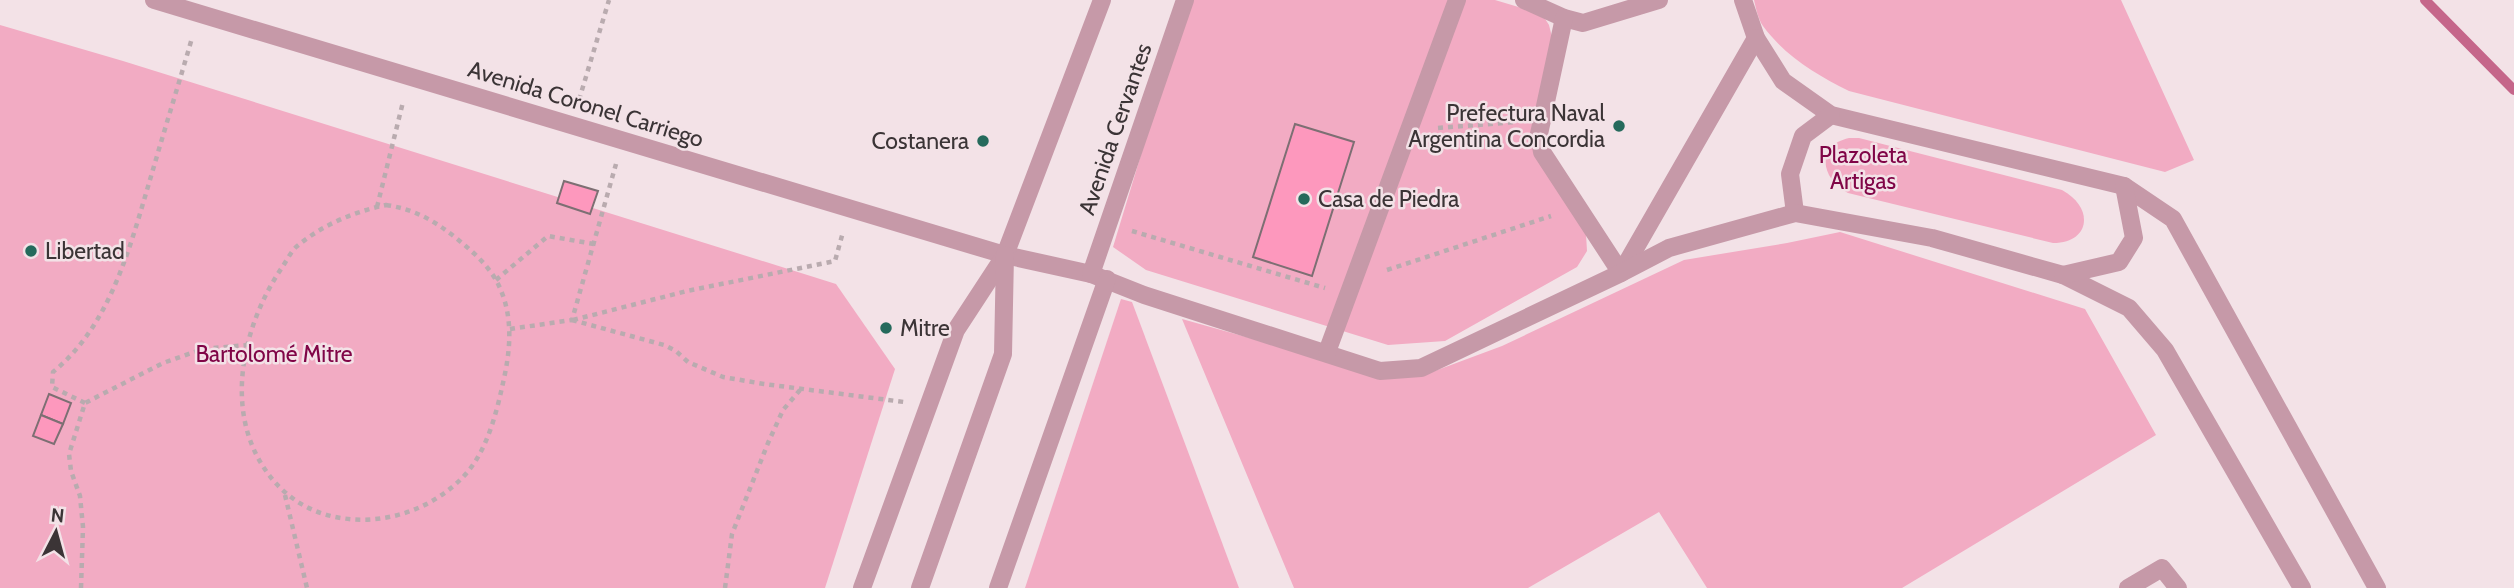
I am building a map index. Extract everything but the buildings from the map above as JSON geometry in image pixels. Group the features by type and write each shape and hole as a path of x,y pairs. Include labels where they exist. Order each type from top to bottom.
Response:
{"street":[{"name":"Avenida Coronel Carriego","path":"154,0 1005,255 1099,277 1144,295 1380,371 1421,368 1621,273 1669,247 1795,213"},
{"path":"862,588 956,330 1005,255 1102,0"},
{"name":"Avenida Cervantes","path":"998,588 1185,0"},
{"path":"1327,352 1457,0"},
{"path":"1524,0 1564,18 1583,23 1659,0"},
{"path":"1743,0 1756,38 1783,81 1831,115 2124,186 2173,219 2377,588"},
{"path":"1564,18 1539,134 1542,152 1621,273 1756,38"},
{"path":"1831,115 1803,136 1790,174 1795,213 1932,238 2063,275 2129,308 2165,349 2302,588"},
{"path":"2063,275 2119,262 2134,238 2124,186"},
{"path":"920,588 1003,354 1005,255"},
{"path":"2129,588 2162,568 2178,588"}],"path":[{"path":"572,125 609,0"},
{"path":"85,404 52,387 53,372 72,356 87,336 111,294 135,231 199,15"},
{"path":"377,207 408,77"},
{"path":"1409,130 1542,120"},
{"path":"572,320 622,140"},
{"path":"386,205 406,208 426,217 465,245 481,260 496,281 507,309 510,329 507,365 492,424 478,455 463,478 419,508 362,521 312,510 285,494 265,472 248,439 242,377 258,311 274,279 294,249 341,218 386,205"},
{"path":"510,329 572,320 687,291 835,261 849,208"},
{"path":"496,281 548,236 594,244"},
{"path":"572,320 664,345 688,362 723,377 929,405"},
{"path":"81,588 83,527 80,496 71,471 69,454 85,404 163,363 202,349 248,345"},
{"path":"725,588 732,534 778,421 800,389"},
{"path":"285,494 307,588"}],"green space":[{"path":"1188,0 1495,0 1542,14 1552,37 1535,114 1586,234 1587,251 1577,267 1445,341 1388,345 1146,270 1113,247"},
{"path":"1754,0 2121,0 2194,160 2165,172 1849,91 1814,71 1781,47 1761,23"},
{"name":"Bartolomé Mitre","path":"0,25 836,284 895,369 825,588 0,588"},
{"name":"Plazoleta Artigas","path":"1859,138 2062,190 2080,206 2084,223 2081,231 2075,237 2053,243 1848,193 1832,180 1826,164 1826,155 1838,142"},
{"path":"1840,232 2085,309 2156,435 1902,588 1707,588 1659,512 1528,588 1294,588 1182,319 1325,359 1424,375 1502,346 1684,260"},
{"path":"1121,299 1132,302 1239,588 1025,588"}],"waterway":[{"path":"2425,0 2514,90"}],"place":[{"name":"Prefectura Naval Argentina Concordia","path":"1619,126"},
{"name":"Costanera","path":"983,141"},
{"name":"Casa de Piedra","path":"1304,199"},
{"name":"Libertad","path":"31,251"},
{"name":"Mitre","path":"886,328"}]}
